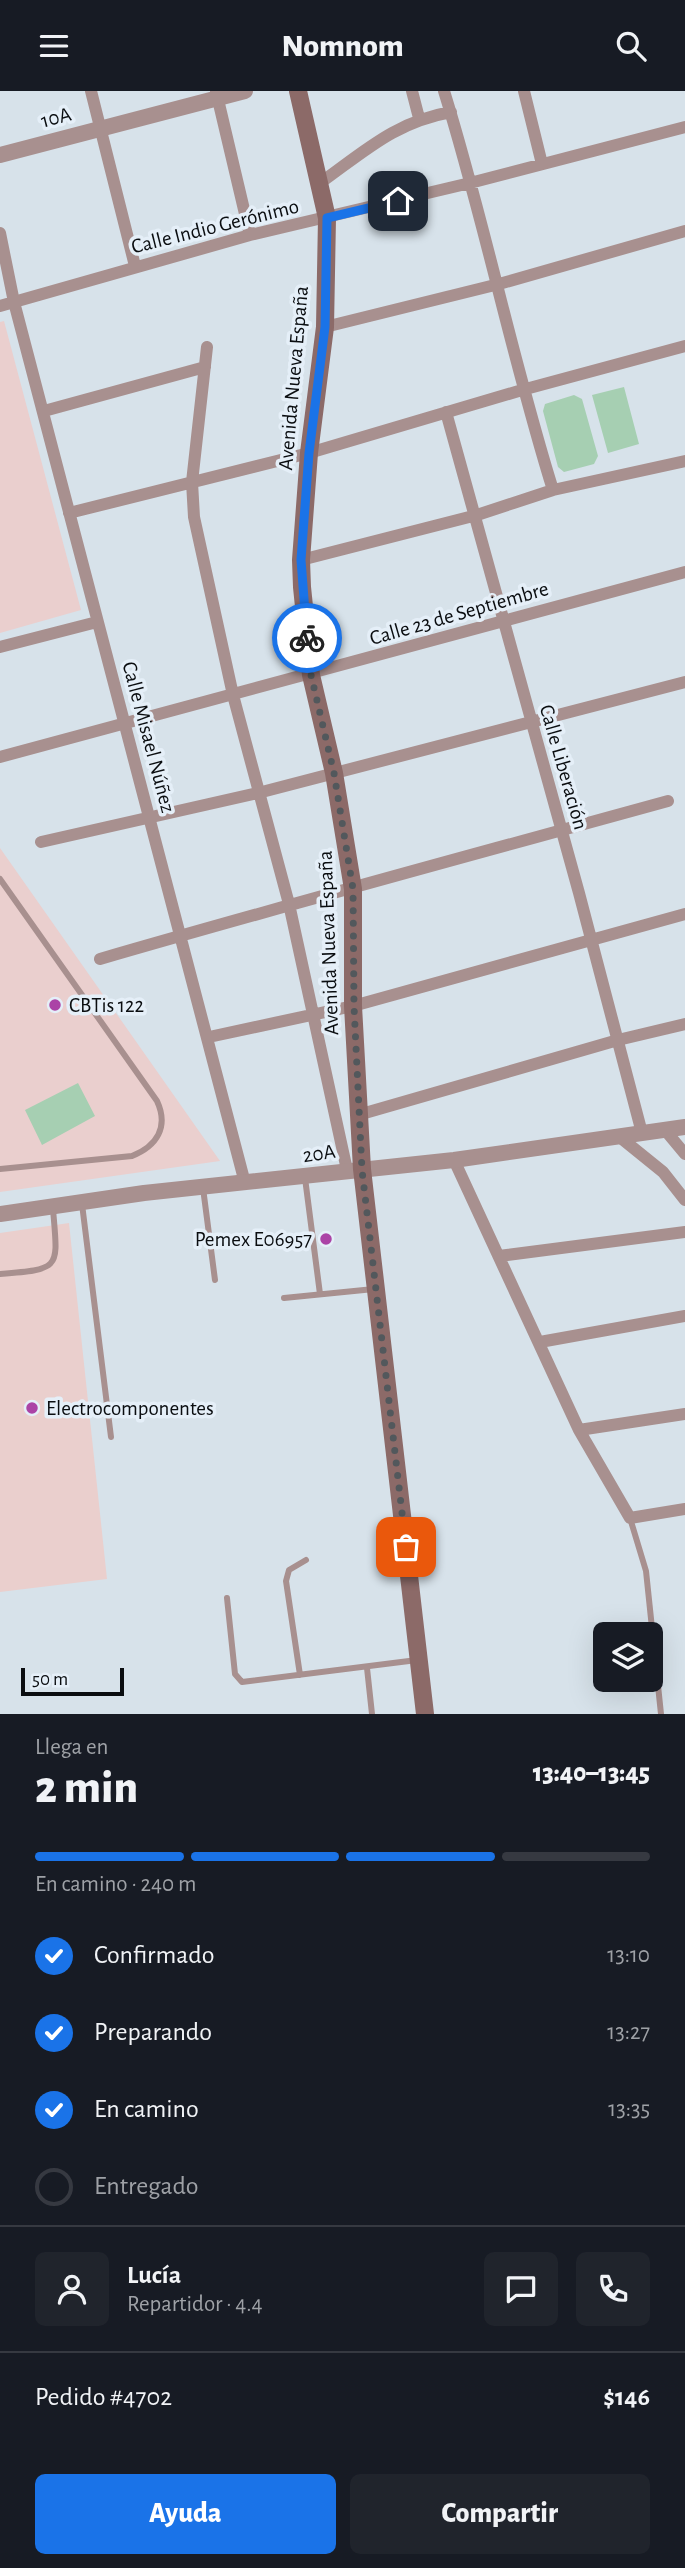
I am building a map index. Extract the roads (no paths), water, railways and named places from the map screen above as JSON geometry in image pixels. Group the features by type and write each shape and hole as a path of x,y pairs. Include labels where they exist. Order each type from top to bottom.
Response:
{"main road":[{"name":"Avenida Nueva España","path":"298,91 327,218 325,327 309,453 301,560 311,675 334,773 353,889 358,1115 355,1170 376,1289 425,1714"}],"street":[{"path":"91,91 135,266"},
{"name":"10A","path":"0,155 217,95 245,91"},
{"path":"412,91 419,118"},
{"path":"444,91 499,284 522,390 553,490"},
{"path":"524,91 542,164"},
{"path":"217,95 250,235"},
{"path":"320,183 397,129 419,118 451,112"},
{"name":"Calle Indio Gerónimo","path":"0,306 250,235 470,183 685,127"},
{"path":"325,327 499,284 685,231"},
{"name":"Calle Misael Núñez","path":"0,233 14,302 180,936 209,1037 245,1183"},
{"path":"207,347 192,482 194,517 233,695 289,904 313,1013 355,1170"},
{"path":"69,513 309,453 522,390 685,347"},
{"path":"44,411 205,367"},
{"name":"Calle Liberación","path":"446,412 477,515 642,1133"},
{"path":"301,560 477,515 553,490 685,461"},
{"name":"Calle 23 de Septiembre","path":"0,757 685,572"},
{"path":"0,647 97,622"},
{"path":"41,842 258,793 685,683"},
{"path":"100,959 289,904 353,889 668,801"},
{"path":"209,1037 354,1006 685,914"},
{"path":"358,1115 618,1040 685,1024"},
{"name":"20A","path":"0,1214 82,1202 454,1160 685,1127"},
{"path":"665,1130 685,1154"},
{"path":"621,1138 663,1172 685,1200"},
{"path":"454,1160 579,1430 630,1518 685,1509"},
{"path":"499,1256 685,1232"},
{"path":"540,1342 685,1316"},
{"path":"579,1430 685,1414"}],"lane":[{"path":"0,879 156,1101 162,1121 160,1135 152,1147 132,1156 0,1169"},
{"path":"305,1176 320,1294"},
{"path":"203,1188 215,1280"},
{"path":"82,1202 111,1437"},
{"path":"0,1274 41,1271 52,1263 57,1255 53,1207"},
{"path":"284,1298 376,1289"},
{"path":"630,1518 646,1571 661,1714"},
{"path":"300,1675 286,1581 289,1570 306,1560"},
{"path":"227,1598 237,1679 247,1683 419,1659"},
{"path":"367,1668 372,1714"}],"place":[{"name":"CBTis 122","path":"55,1005"},
{"name":"Pemex E06957","path":"326,1239"},
{"name":"Electrocomponentes","path":"32,1408"}]}
